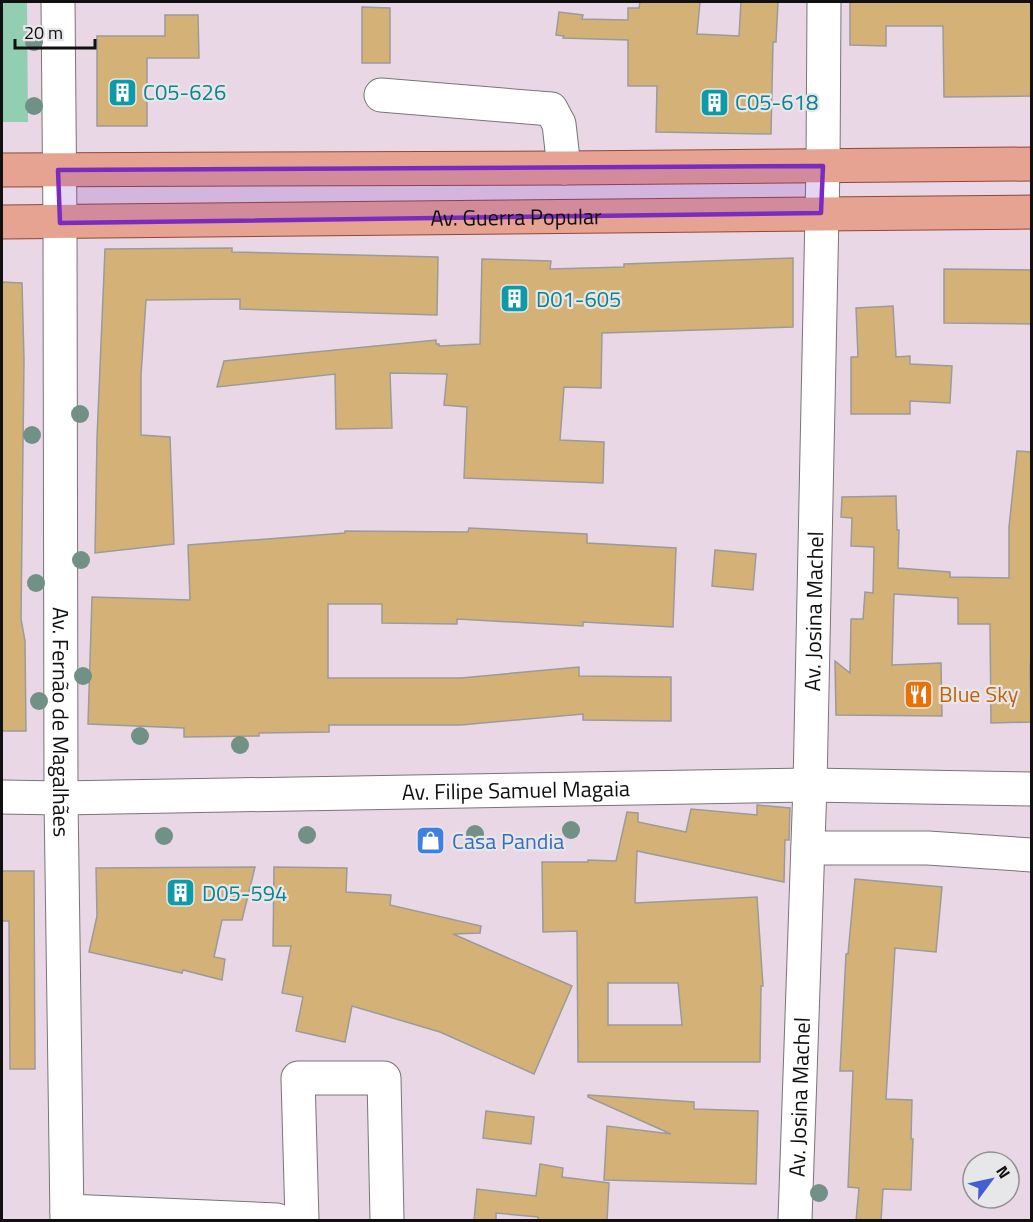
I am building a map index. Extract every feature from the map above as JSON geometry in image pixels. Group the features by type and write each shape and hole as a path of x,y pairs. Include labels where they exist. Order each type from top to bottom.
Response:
{"main road":[{"path":"2,170 1032,164"},
{"name":"Av. Guerra Popular","path":"2,222 1032,212"}],"street":[{"path":"58,2 58,170"},
{"name":"Av. Josina Machel","path":"795,1221 810,785 823,166 824,2"},
{"path":"381,95 551,109 559,124 564,168"},
{"name":"Av. Fernão de Magalhães","path":"58,170 61,798 67,1216"},
{"name":"Av. Filipe Samuel Magaia","path":"2,797 61,798 810,785 1032,789"},
{"path":"808,848 928,848 1032,855"},
{"path":"302,1221 298,1078 384,1077 387,1221"},
{"path":"67,1216 277,1221"}],"highlighted area":[{"path":"823,166 821,213 60,223 58,170"}],"shaded area":[{"path":"2,2 1031,2 1031,1220 2,1220"}],"green space":[{"path":"2,2 27,2 28,122 2,122"}],"building":[{"path":"640,2 700,2 697,34 739,36 741,2 778,2 776,42 773,42 771,134 656,132 657,86 628,86 628,40 563,38 564,36 556,35 559,12 583,15 582,19 628,20 628,8 639,8"},
{"path":"850,2 1032,2 1032,96 944,97 943,26 886,26 886,46 850,45"},
{"path":"362,7 390,8 390,63 362,63"},
{"name":"C05-626","path":"165,15 198,15 199,58 147,58 147,126 97,126 97,36 165,36"},
{"path":"232,248 232,252 438,257 437,315 240,309 240,299 146,300 141,375 141,435 170,437 174,544 95,553 105,249"},
{"path":"793,258 793,327 602,333 601,388 564,387 560,440 604,442 603,483 464,478 467,407 444,405 447,374 390,373 392,428 336,429 335,374 217,387 224,361 436,340 439,346 480,344 482,259 551,261 550,269"},
{"path":"944,269 1032,270 1032,324 944,323"},
{"path":"2,282 22,283 24,360 21,619 25,641 26,731 2,731"},
{"path":"893,306 896,357 910,356 910,364 952,366 950,403 910,401 910,414 851,414 851,357 858,357 856,308"},
{"path":"1017,451 1032,452 1031,722 991,723 990,624 958,624 958,598 894,594 892,665 941,663 942,716 836,715 835,661 850,673 851,619 863,619 865,592 873,593 874,547 851,546 852,518 841,517 842,497 896,496 897,530 899,530 898,568 950,572 950,577 1009,578 1009,527"},
{"path":"469,528 587,534 587,543 676,548 673,627 583,622 583,626 457,619 457,624 382,623 382,604 328,604 328,678 461,678 579,667 579,676 671,677 671,721 583,720 583,714 461,725 329,725 329,732 184,737 184,728 88,724 92,597 190,600 188,545 345,533 345,531 468,532"},
{"path":"715,550 756,554 753,590 712,586"},
{"path":"757,805 790,808 789,840 785,840 784,882 637,851 635,903 757,897 763,986 761,986 760,1062 578,1062 577,931 543,932 542,862 616,861 627,812 638,813 638,822 686,832 691,809 757,815","holes":["608,983 678,983 682,1025 608,1025"]},
{"path":"255,867 242,920 222,920 214,957 225,959 222,980 89,952 97,916 96,868"},
{"path":"274,867 347,868 346,892 391,895 390,905 481,926 480,933 453,934 572,986 534,1074 440,1032 352,1006 345,1042 296,1031 303,997 282,993 291,946 273,946"},
{"path":"2,871 34,871 35,1069 10,1069 9,921 2,921"},
{"path":"855,879 942,887 936,952 895,948 886,1099 912,1100 911,1190 883,1189 881,1221 856,1221 859,1188 848,1187 853,1071 840,1071 846,954 848,954"},
{"path":"588,1095 694,1102 694,1109 758,1111 756,1184 604,1180 607,1126 671,1134 588,1097"},
{"path":"486,1111 534,1117 531,1144 483,1138"},
{"path":"540,1164 563,1168 562,1177 609,1183 607,1221 538,1221 538,1217 496,1213 496,1221 474,1221 477,1189 536,1196"}],"place":[{"name":"C05-626","path":"122,92"},
{"name":"C05-618","path":"714,102"},
{"name":"D01-605","path":"515,299"},
{"name":"Blue Sky","path":"918,694"},
{"name":"Casa Pandia","path":"431,841"},
{"name":"D05-594","path":"181,893"}]}
